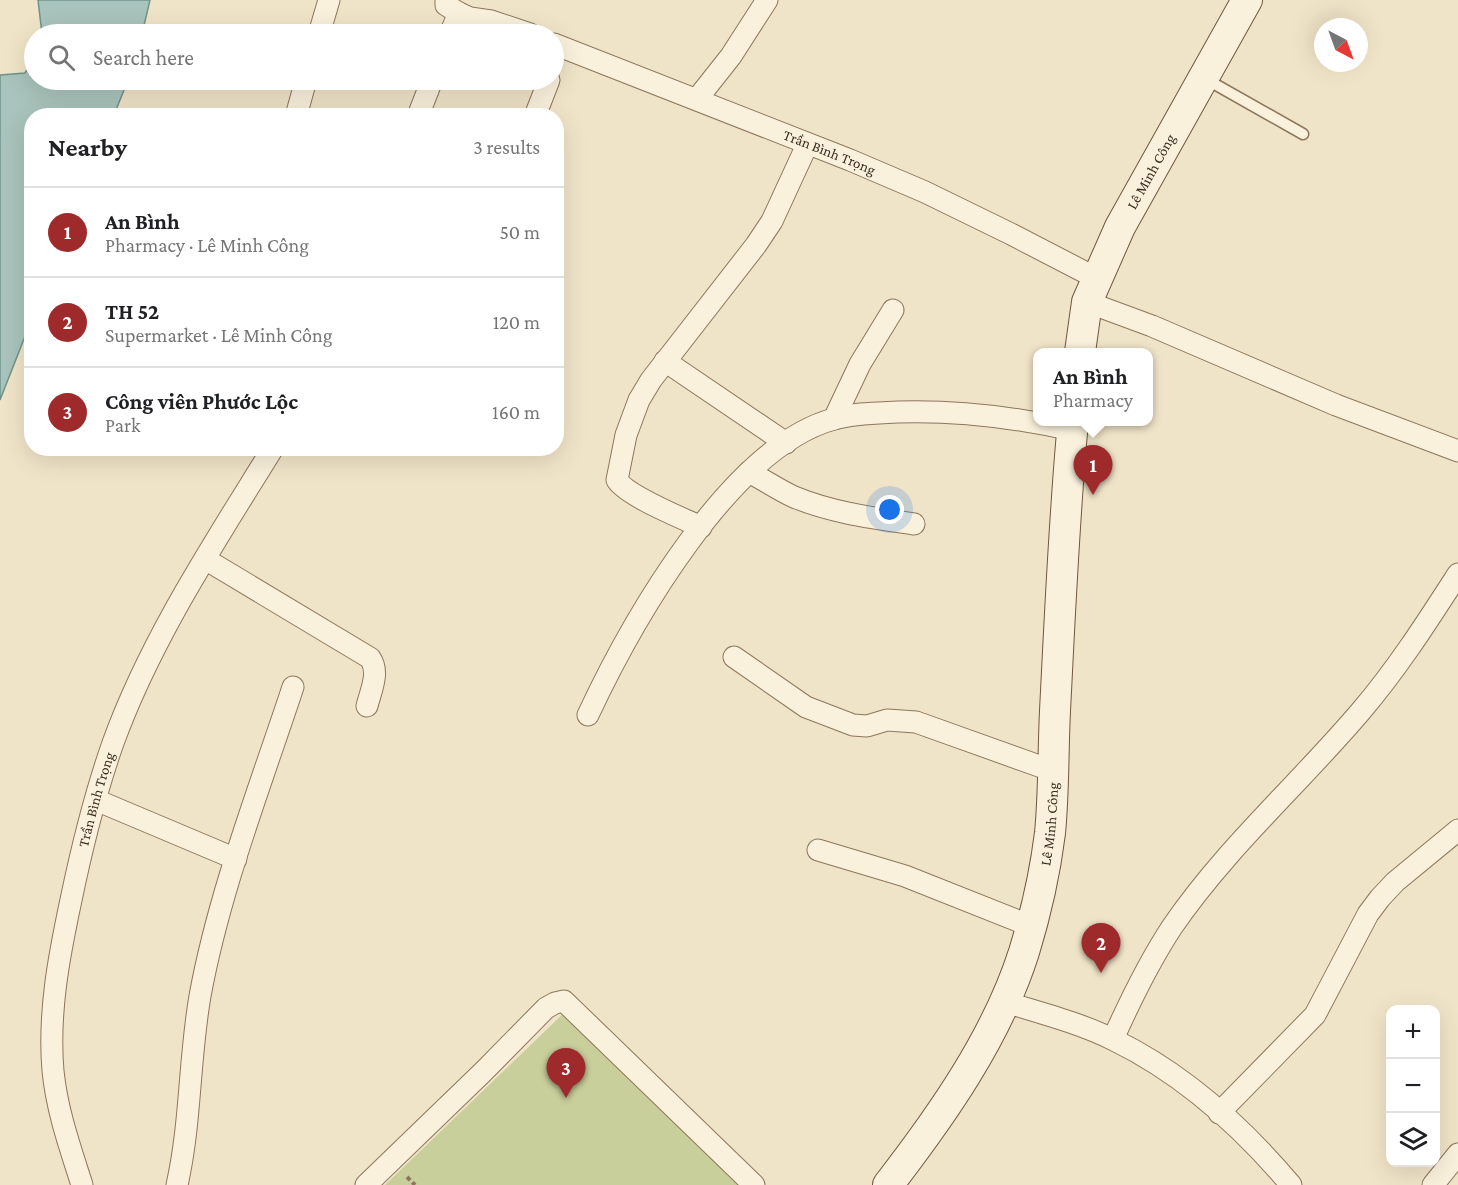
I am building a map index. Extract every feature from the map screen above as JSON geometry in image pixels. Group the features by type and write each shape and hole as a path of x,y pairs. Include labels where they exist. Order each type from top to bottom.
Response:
{"main road":[{"name":"Lê Minh Công","path":"1081,348 1092,290 1138,192 1247,0"},
{"name":"Lê Minh Công","path":"888,1185 960,1083 1005,1002 1024,953 1031,926 1047,854 1073,426"}],"street":[{"path":"322,24 329,0"},
{"path":"697,99 731,56 767,0"},
{"path":"446,5 449,24"},
{"path":"446,5 470,18 500,24"},
{"name":"Trần Bình Trọng","path":"564,56 697,99 925,192 1011,234 1092,290 1152,326 1336,405 1458,451"},
{"path":"298,108 303,90"},
{"path":"421,108 428,90"},
{"path":"538,108 545,90"},
{"path":"701,527 633,493 621,486 617,480 632,415 651,380 762,237 782,201 807,145"},
{"path":"834,419 868,349 893,310"},
{"path":"665,361 786,443"},
{"path":"588,715 625,640 701,527 728,493 749,472 801,433 834,419 883,412 965,413 1033,420"},
{"name":"Trần Bình Trọng","path":"82,1185 57,1100 52,1033 58,961 80,858 113,742 128,706 168,622 264,456"},
{"path":"749,472 793,496 823,508 858,516 914,524"},
{"path":"205,560 370,658 374,664 375,673 367,706"},
{"path":"1113,1039 1132,999 1172,927 1228,857 1383,685 1458,574"},
{"path":"734,657 806,707 853,725 867,726 887,720 916,722 1053,771"},
{"path":"177,1185 185,1139 194,1036 201,995 236,859 293,687"},
{"path":"96,800 236,859"},
{"path":"1220,1113 1315,1015 1368,914 1380,898 1395,882 1458,830"},
{"path":"818,850 905,876 1031,926"},
{"path":"366,1185 546,1008 564,1001 754,1185"},
{"path":"1005,1002 1072,1023 1113,1039 1143,1056 1184,1083 1220,1113 1271,1161 1291,1185"},
{"path":"1433,1185 1458,1154"}],"lane":[{"path":"1204,78 1303,134"}],"path":[{"path":"406,1176 416,1185"}],"green space":[{"path":"567,1010 747,1185 385,1185"}],"water":[{"path":"38,0 150,0 144,24 41,24"},
{"path":"24,73 24,90 124,90 117,108 24,108 24,339 0,400 0,75"}],"place":[{"name":"An Bình","path":"1093,495"},
{"name":"TH 52","path":"1101,973"},
{"name":"Công viên Phước Lộc","path":"566,1098"}]}
